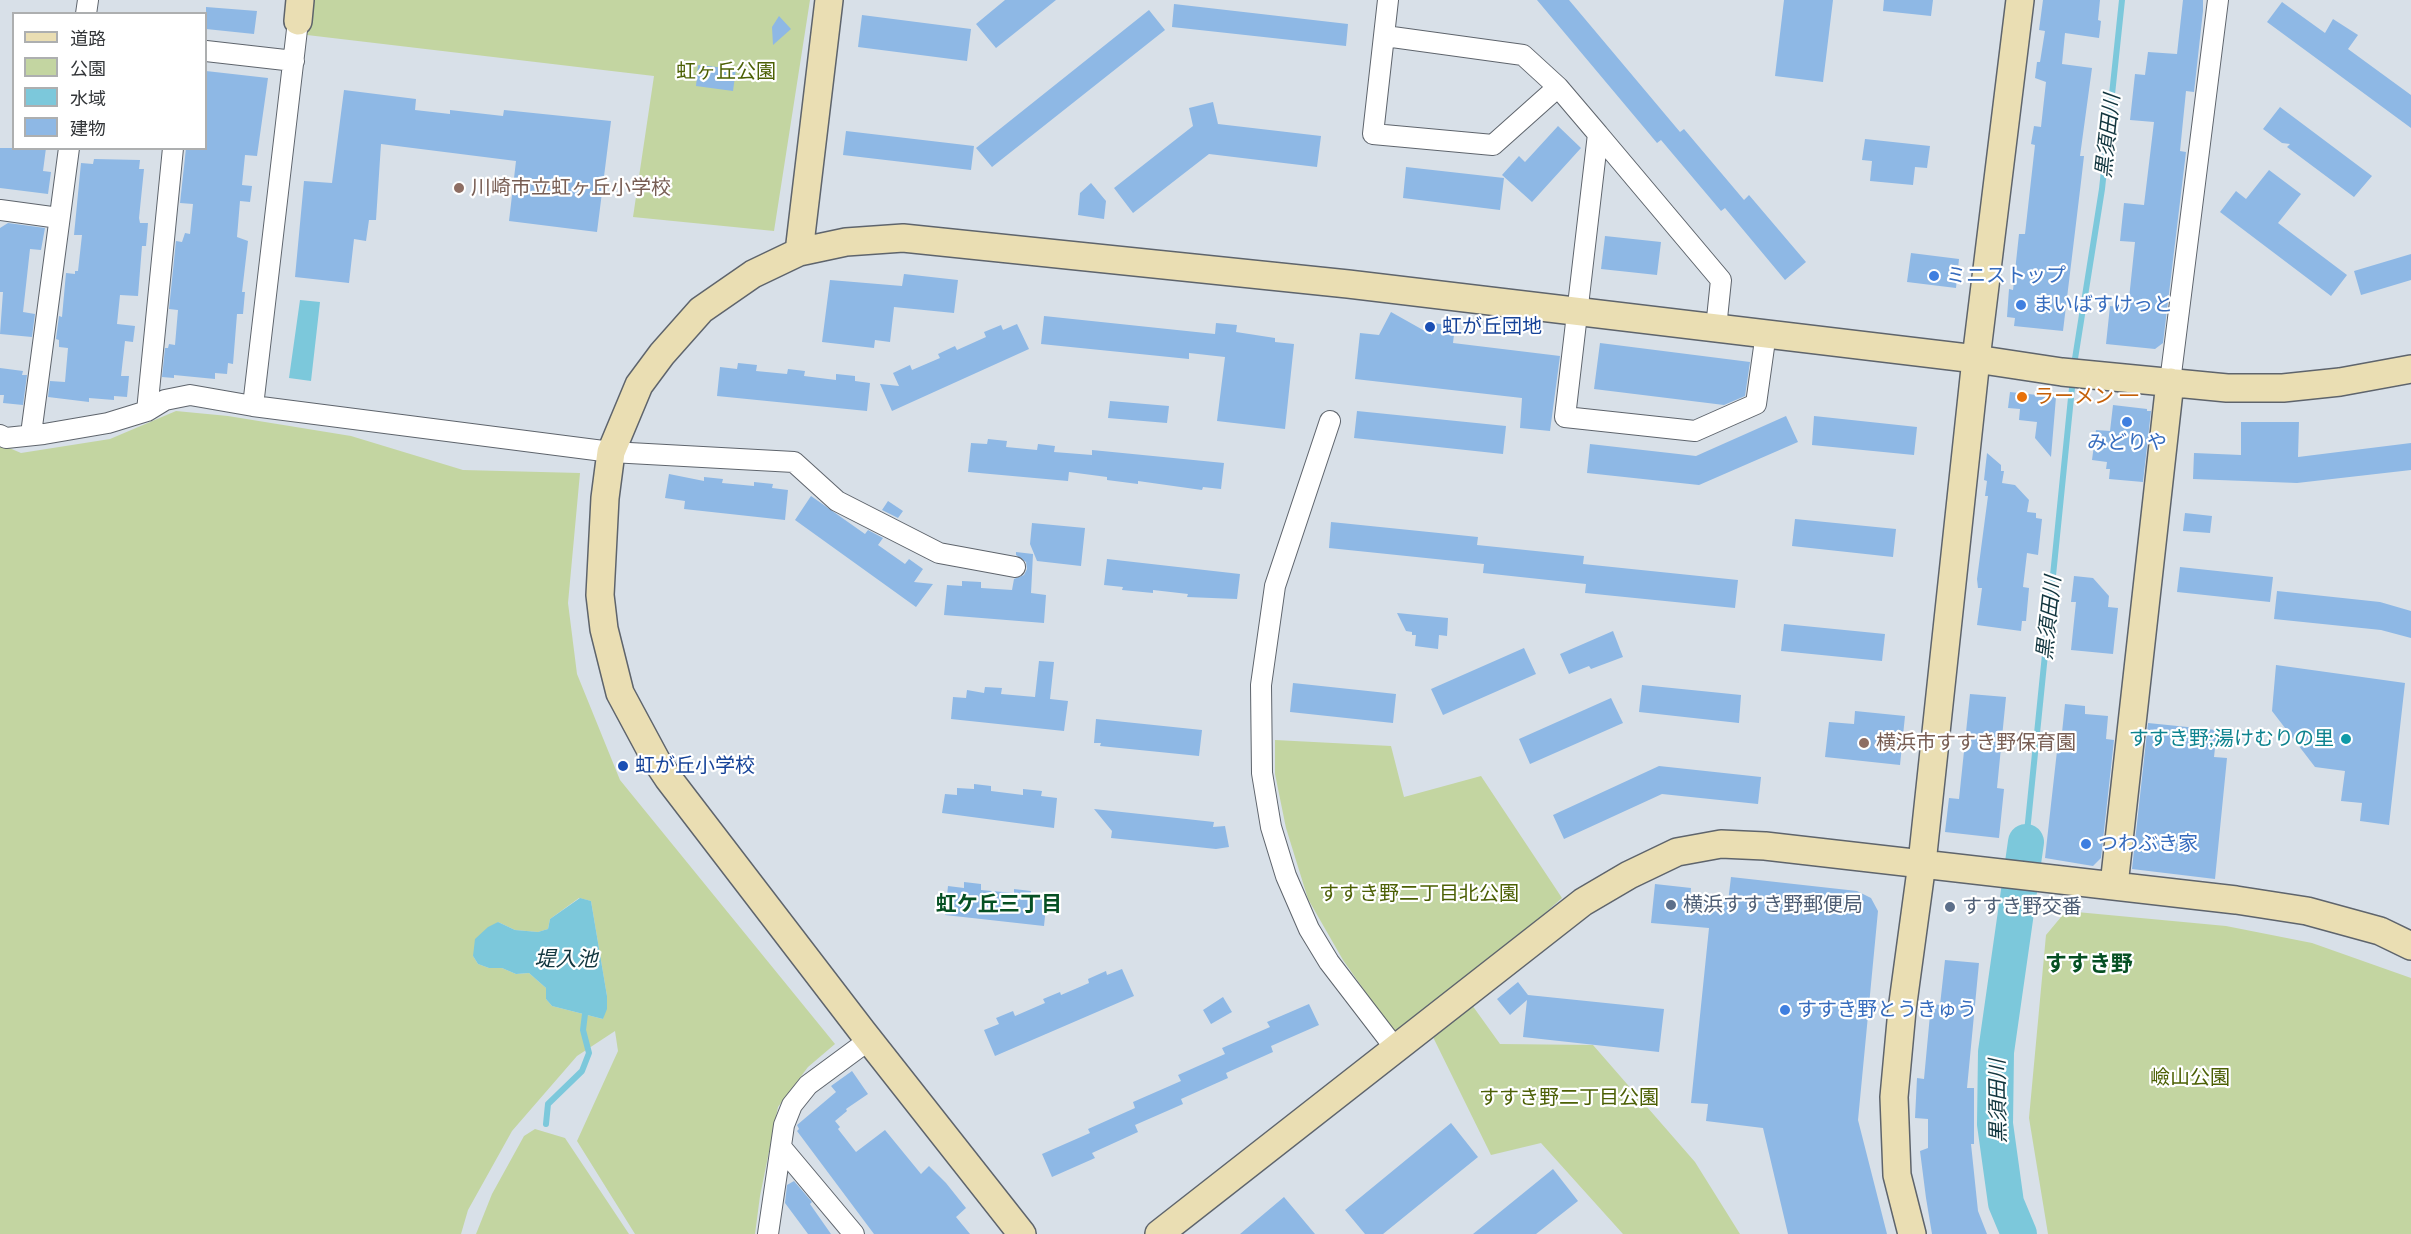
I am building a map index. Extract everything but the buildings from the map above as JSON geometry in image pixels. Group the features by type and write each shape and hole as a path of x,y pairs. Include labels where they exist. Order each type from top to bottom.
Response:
{"street":[{"path":"799,252 829,0"},
{"path":"1388,0 1373,134 1493,145 1558,87"},
{"path":"1912,1234 1897,1175 1894,1097 1902,1010 1922,863 1976,359 2020,0"},
{"path":"2114,885 2170,382 2218,0"},
{"path":"253,406 299,11"},
{"path":"1385,36 1523,55 1558,87 1721,280 1716,328"},
{"path":"207,51 294,61"},
{"path":"1598,134 1565,417 1695,431 1756,404 1766,333"},
{"path":"31,434 69,150"},
{"path":"147,411 172,150"},
{"path":"0,210 59,218"},
{"path":"1022,1234 869,1040 656,760 621,693 604,629 600,595 605,498 611,452 639,385 662,354 701,310 753,274 799,252 846,242 903,238 1336,282 2079,373 2227,388 2283,388 2340,382 2411,369"},
{"path":"0,435 6,438 44,434 108,423 147,411 165,400 190,395 253,406 611,452 794,462 837,501 939,553 1015,567"},
{"path":"1330,421 1275,586 1261,685 1262,773 1271,827 1308,929 1329,963 1395,1048"},
{"path":"1159,1234 1583,902 1629,875 1677,852 1721,844 1765,846 2114,885 2307,911 2380,931 2411,946"},
{"path":"768,1234 784,1125 792,1106 808,1085 869,1040"},
{"path":"781,1147 854,1234"}],"green space":[{"name":"虹ヶ丘公園","path":"311,0 810,0 774,231 633,217 654,76 307,35"},
{"path":"176,411 228,416 351,436 463,470 580,473 568,603 577,674 620,780 835,1044 808,1067 778,1107 760,1196 755,1234 635,1234 577,1141 618,1051 615,1031 577,1056 512,1131 468,1210 461,1234 0,1234 0,444 21,453 110,439","holes":["579,898 591,901 607,996 603,1019 552,1006 546,999 546,988 529,973 516,974 502,968 489,968 478,964 473,956 498,922 515,930 538,932 548,929 550,919"]},
{"name":"すすき野二丁目北公園","path":"1275,740 1391,746 1404,797 1481,776 1562,898 1475,975 1395,1034 1343,960 1308,899 1286,828 1275,774"},
{"name":"嶮山公園","path":"2066,911 2226,926 2312,943 2411,978 2411,1234 2048,1234 2029,1118 2046,935"},
{"name":"すすき野二丁目公園","path":"1472,1005 1500,1044 1593,1045 1695,1162 1740,1234 1623,1234 1541,1143 1491,1155 1432,1035"},
{"path":"535,1129 565,1138 629,1234 476,1234 492,1194 524,1136"}],"water":[{"path":"300,300 320,302 311,381 289,378"},
{"name":"堤入池","path":"580,898 591,901 607,996 607,1009 603,1019 552,1006 546,999 546,988 529,973 516,974 502,968 489,968 478,964 473,956 475,939 488,927 498,922 515,930 538,932 548,929 550,919"}],"waterway":[{"name":"黒須田川","path":"2074,365 2102,189 2122,0"},
{"name":"黒須田川","path":"2026,842 2073,378"},
{"name":"黒須田川","path":"2019,1234 2006,1203 1995,1124 1996,1052 2026,842"},
{"path":"546,1124 548,1104 582,1071 589,1053 583,1030 585,1014"}],"place":[{"name":"川崎市立虹ヶ丘小学校","path":"459,188"},
{"name":"ミニストップ","path":"1934,276"},
{"name":"まいばすけっと","path":"2021,305"},
{"name":"虹が丘団地","path":"1430,327"},
{"name":"ラーメン 一","path":"2022,397"},
{"name":"みどりや","path":"2127,422"},
{"name":"すすき野;湯けむりの里","path":"2346,739"},
{"name":"横浜市すすき野保育園","path":"1864,743"},
{"name":"虹が丘小学校","path":"623,766"},
{"name":"つわぶき家","path":"2086,844"},
{"name":"横浜すすき野郵便局","path":"1671,905"},
{"name":"すすき野交番","path":"1950,907"},
{"name":"すすき野とうきゅう","path":"1785,1010"}],"district":[{"name":"虹ケ丘三丁目","path":"999,904"},
{"name":"すすき野","path":"2089,964"}]}
